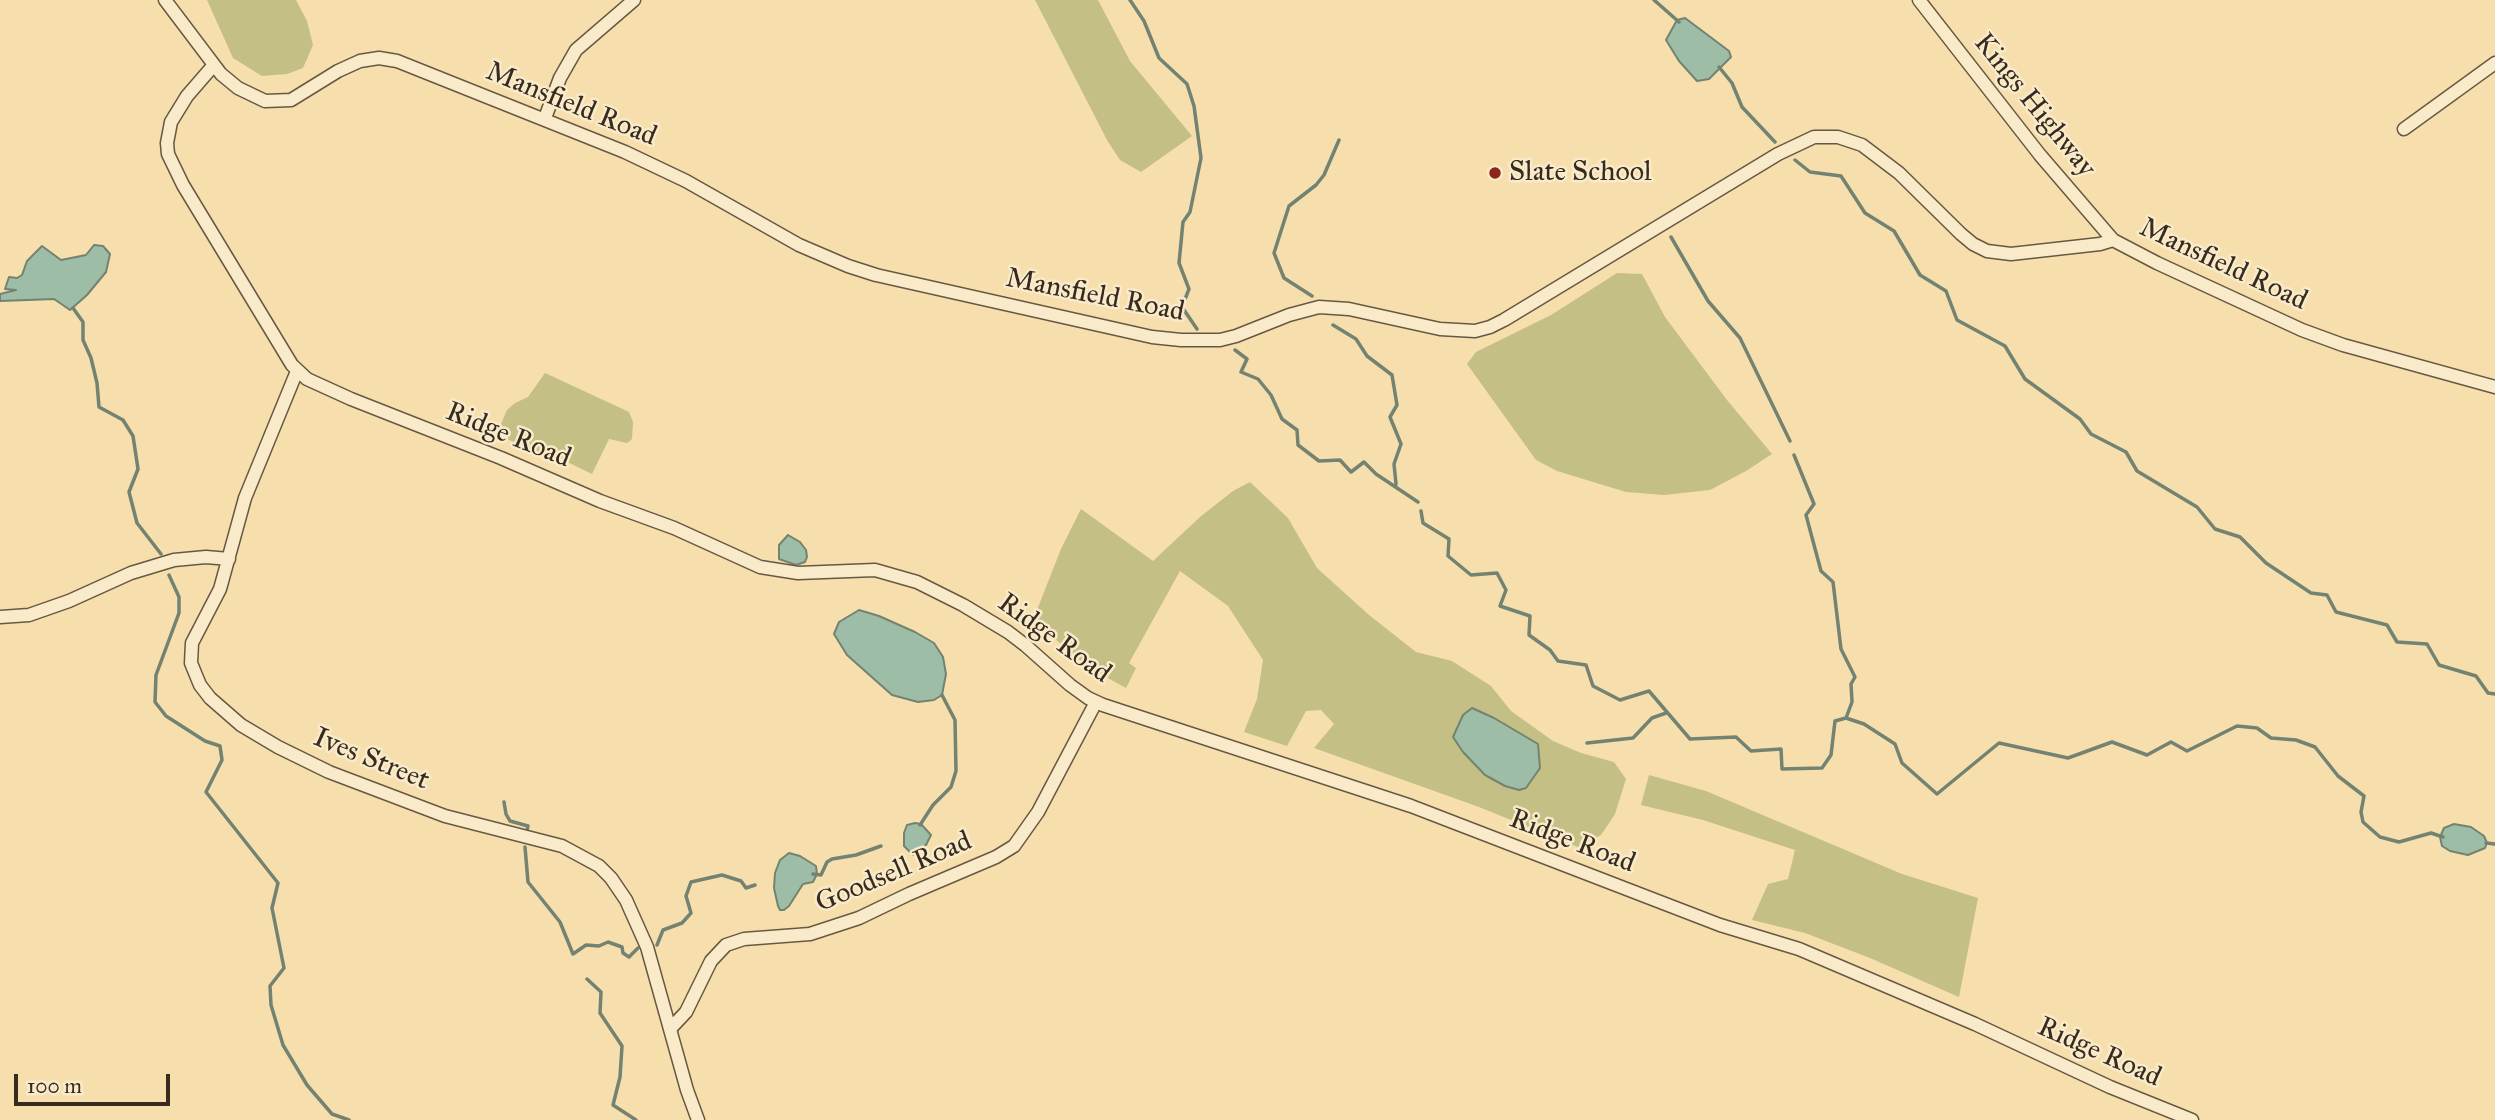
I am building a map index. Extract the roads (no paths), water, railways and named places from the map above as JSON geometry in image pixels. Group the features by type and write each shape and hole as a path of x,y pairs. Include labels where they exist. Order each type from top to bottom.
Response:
{"street":[{"path":"165,0 214,66"},
{"path":"545,118 560,78 576,50 634,0"},
{"name":"Kings Highway","path":"1919,0 2040,155 2113,240"},
{"name":"Mansfield Road","path":"214,66 237,88 274,102 291,100 304,94 350,64 367,59 388,59 415,66 650,163 799,245 855,269 1125,333 1181,340 1220,340 1289,314 1319,307 1349,309 1449,330 1475,331 1490,327 1778,154 1814,137 1838,136 1862,145 1899,173 1961,234 1987,251 2011,254 2100,244 2113,240 2302,330 2343,345 2495,387"},
{"path":"2404,129 2495,63"},
{"name":"Ridge Road","path":"214,66 187,96 171,122 167,143 169,154 183,185 297,371 307,379 600,501 674,528 760,567 798,573 875,570 917,582 963,605 1007,632 1026,645 1070,685 1096,702 1410,806 1720,925 1799,949 1975,1024 2110,1087 2192,1120"},
{"name":"Ives Street","path":"297,371 249,486 220,589 196,633 190,655 192,671 210,698 258,736 329,772 434,813 547,841 591,860 611,878 633,914 647,947 698,1120"},
{"path":"0,617 29,615 69,601 131,573 164,563 206,557 229,559"},
{"name":"Goodsell Road","path":"671,1028 686,1012 711,961 726,945 744,939 810,934 859,918 996,857 1013,846 1038,812 1096,702"}],"waterway":[{"path":"1130,0 1144,21 1159,58 1187,84 1194,106 1201,158 1190,212 1183,222 1179,263 1189,289 1182,307 1197,329"},
{"path":"1654,0 1679,22"},
{"path":"1719,67 1732,83 1742,107 1775,142"},
{"path":"1312,296 1284,278 1274,253 1289,206 1316,185 1324,175 1339,140"},
{"path":"1795,160 1810,172 1841,176 1865,213 1894,231 1920,275 1946,291 1957,320 2005,346 2025,379 2080,419 2091,434 2126,452 2137,471 2197,507 2215,529 2240,537 2266,563 2311,593 2327,595 2336,612 2387,625 2397,642 2427,644 2439,665 2476,676 2488,693 2495,694"},
{"path":"1671,237 1708,301 1740,338 1790,441"},
{"path":"73,308 83,322 83,340 97,383 99,407 123,420 133,436 138,469 129,492 137,523 161,554"},
{"path":"1333,325 1356,339 1367,356 1392,375 1397,405 1390,417 1401,444 1394,464 1396,484"},
{"path":"1235,350 1247,359 1241,372 1258,379 1271,395 1282,419 1297,430 1298,445 1319,461 1340,460 1351,472 1364,462 1376,474 1418,502"},
{"path":"1794,455 1814,504 1806,515 1821,571 1833,582 1841,649 1855,677 1851,684 1852,702 1846,718"},
{"path":"1421,511 1423,523 1449,539 1448,556 1471,575 1497,573 1506,590 1500,606 1530,616 1529,635 1550,650 1558,661 1586,665 1593,686 1620,700 1649,691 1690,739 1736,737 1751,751 1781,749 1782,769 1822,768 1831,755 1835,721 1846,718 1864,724 1895,744 1902,763 1937,794 1999,743 2068,758 2112,742 2147,755 2171,742 2187,751 2237,726 2257,728 2271,738 2296,740 2315,747 2338,776 2364,796 2361,812 2363,822 2380,837 2399,842 2431,833 2443,837"},
{"path":"169,575 179,597 179,613 156,675 155,702 166,716 205,741 220,746 222,760 206,792 278,883 272,908 284,968 270,986 271,1005 283,1045 307,1085 332,1114 349,1120"},
{"path":"920,825 933,805 951,787 956,771 955,720 942,695"},
{"path":"1587,743 1633,738 1652,718 1666,713"},
{"path":"504,802 510,821 528,826 527,830"},
{"path":"2486,843 2495,844"},
{"path":"813,874 821,875 827,862 832,859 856,855 881,846"},
{"path":"525,847 528,882 560,922 573,954 586,945 599,946 608,942 622,947 623,953 629,957 638,948"},
{"path":"657,945 663,930 682,923 691,913 686,896 691,882 722,875 741,881 746,888 755,885"},
{"path":"587,979 601,992 600,1013 622,1046 620,1077 613,1105 636,1120"}],"place":[{"name":"Slate School","path":"1495,173"}]}
